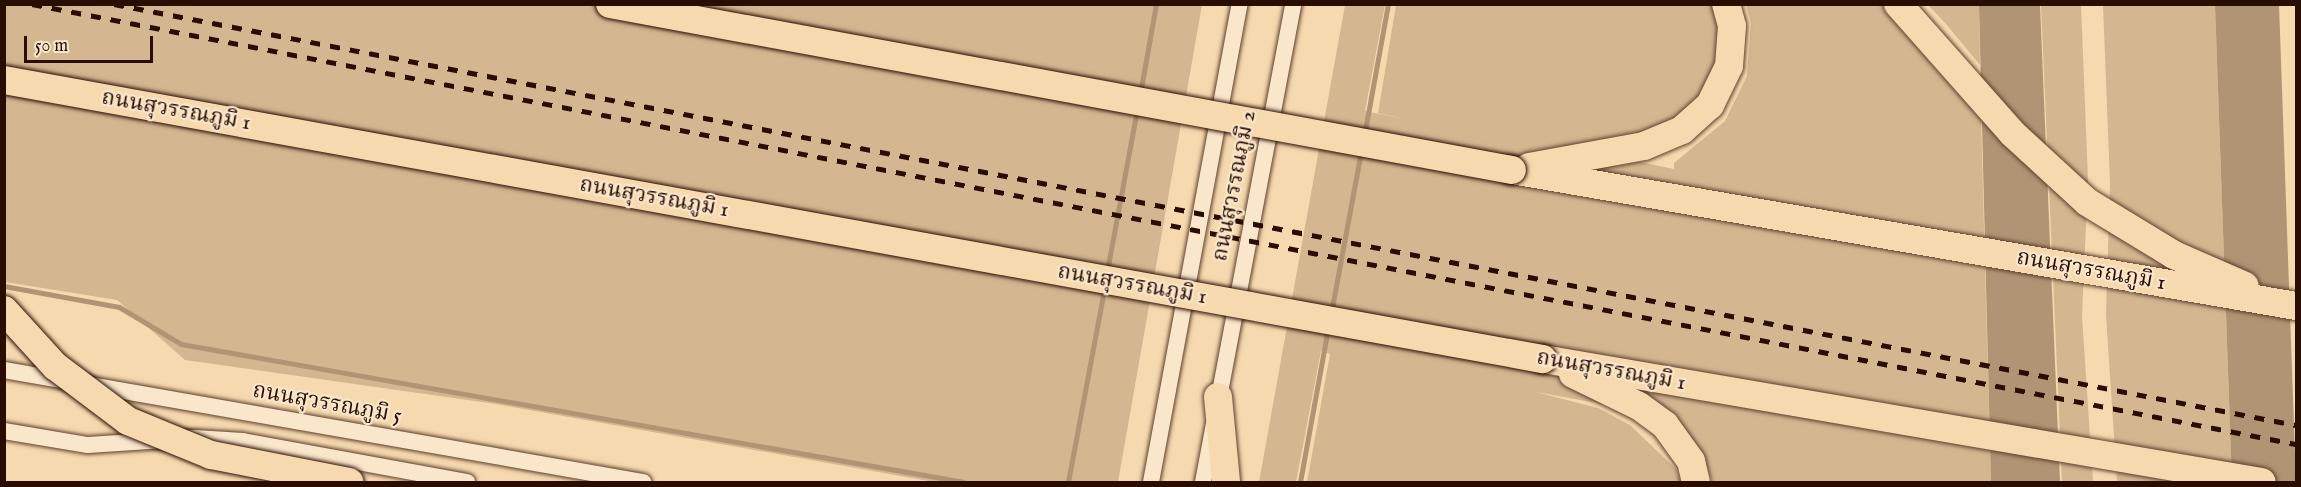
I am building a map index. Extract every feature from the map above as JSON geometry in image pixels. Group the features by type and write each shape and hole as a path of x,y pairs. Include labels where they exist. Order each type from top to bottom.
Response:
{"highway":[{"name":"ถนนสุวรรณภูมิ 1","path":"610,4 1512,170 2292,306"},
{"path":"1512,170 1622,151 1682,130 1710,105 1729,66 1732,26 1726,4"},
{"path":"1898,4 2012,133 2087,202 2174,255 2292,306"},
{"name":"ถนนสุวรรณภูมิ 1","path":"4,80 1543,359 2262,483"},
{"path":"4,310 55,366 128,421 211,455 349,483"},
{"path":"1543,359 1639,406 1665,425 1691,461 1696,483"},
{"path":"1218,397 1226,483"}],"street":[{"name":"ถนนสุวรรณภูมิ 2","path":"1151,483 1240,4"},
{"name":"ถนนสุวรรณภูมิ 2","path":"1203,483 1293,4"},
{"name":"ถนนสุวรรณภูมิ 5","path":"4,370 643,483"},
{"path":"4,431 88,445 195,438 243,441 467,483"}],"shaded area":[{"path":"4,5 1202,5 1118,482 934,482 496,404 185,360 117,300 5,282"},
{"path":"1345,5 1385,5 1365,111 1405,119 1378,113 1396,5 1714,5 1720,28 1717,66 1701,101 1677,124 1572,148 1674,169 1674,163 1725,121 1747,76 1751,23 1746,5 1886,5 1981,117 1991,482 1713,482 1702,455 1673,417 1536,392 1598,408 1630,425 1676,469 1681,482 1307,482 1330,354 1321,351 1296,482 1259,482"},
{"path":"1928,5 1979,5 1980,65 1946,24"},
{"path":"1979,5 2040,5 2060,482 1991,482"},
{"path":"2041,5 2081,5 2088,180 2082,316 2093,482 2062,482"},
{"path":"2103,5 2215,5 2232,482 2117,482 2106,315 2110,183"},
{"path":"2215,5 2279,5 2296,482 2232,482"}],"waterway":[{"path":"1140,94 1156,4"},
{"path":"1364,136 1388,4"},
{"path":"1107,271 1137,109"},
{"path":"1331,313 1361,151"},
{"path":"4,286 119,307 181,344 964,482"},
{"path":"1068,482 1104,289"},
{"path":"1300,482 1328,328"}],"railway":[{"path":"32,4 2296,444"},
{"path":"114,4 2296,425"}]}
